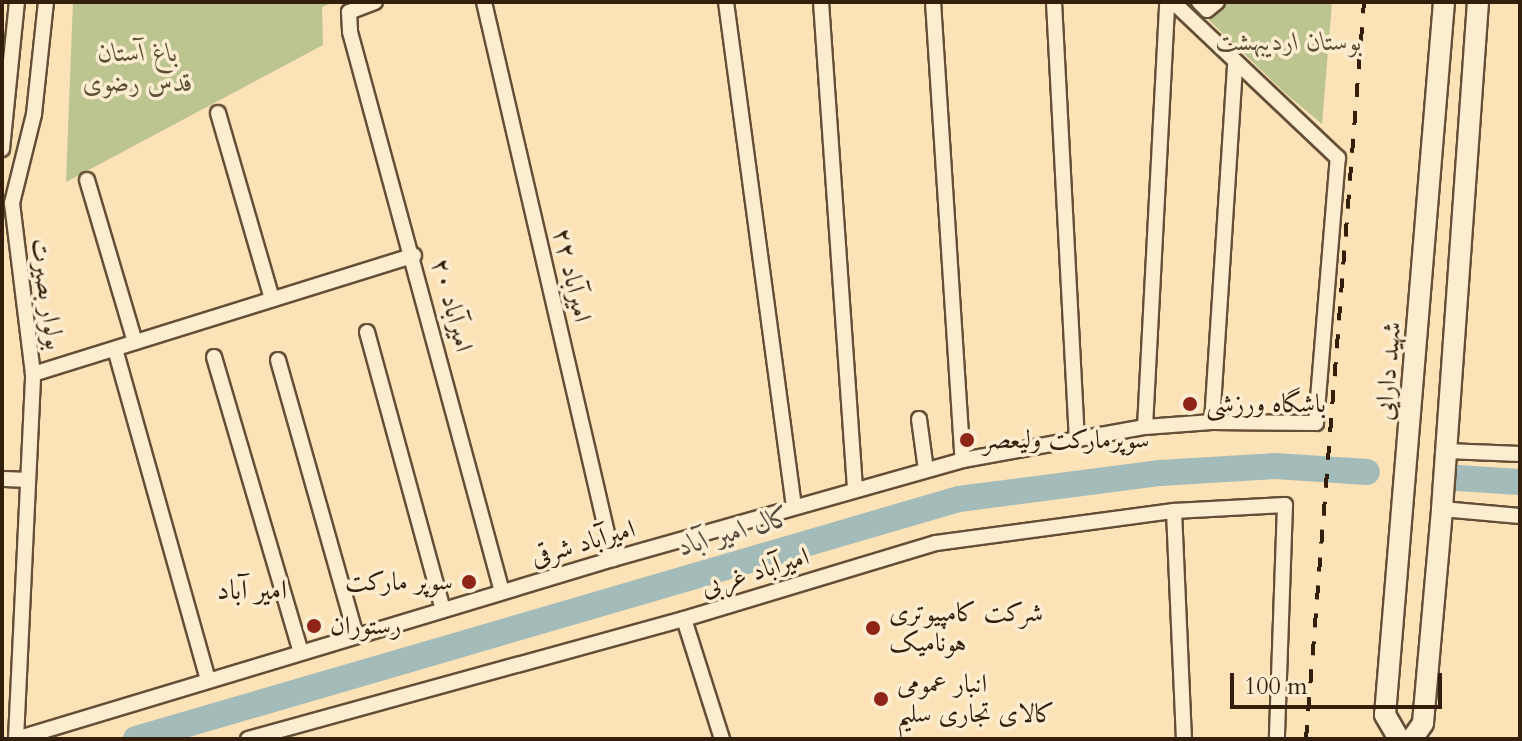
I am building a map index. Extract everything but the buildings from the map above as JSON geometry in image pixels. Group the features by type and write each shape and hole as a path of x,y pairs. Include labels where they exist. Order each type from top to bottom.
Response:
{"street":[{"path":"2,149 17,2"},
{"name":"بولوار بصیرت","path":"16,739 33,374 12,203 34,114 46,2"},
{"name":"امیرآباد ۲۰","path":"375,2 349,12 350,32 414,255 502,592"},
{"name":"امیرآباد ۲۲","path":"484,2 613,559"},
{"path":"726,2 794,507"},
{"path":"821,2 855,489"},
{"path":"933,2 963,460"},
{"path":"1054,2 1077,439"},
{"path":"1170,2 1235,62 1212,422"},
{"path":"1145,427 1170,2"},
{"path":"1199,2 1207,10 1217,2"},
{"name":"شهید دارایی","path":"1399,739 1385,715 1444,2"},
{"path":"1419,734 1442,509 1478,2"},
{"name":"امیرآباد شرقی","path":"16,739 443,609 963,460 1145,427 1212,422 1316,423 1338,158 1235,62"},
{"path":"218,113 272,299"},
{"path":"87,180 135,342"},
{"path":"33,374 414,255"},
{"path":"1418,331 1423,342 1437,348 1455,334"},
{"path":"367,332 443,609"},
{"path":"115,349 208,680"},
{"path":"214,357 301,652"},
{"path":"278,360 356,635"},
{"path":"919,419 926,470"},
{"path":"1446,451 1520,454"},
{"path":"2,479 28,480"},
{"name":"امیرآباد غربی","path":"248,739 684,619 936,543 1174,511 1285,505 1277,739"},
{"path":"1442,509 1520,516"},
{"path":"1174,511 1184,739"},
{"path":"684,619 722,739"}],"green space":[{"name":"باغ آستان قدس رضوی","path":"73,2 335,2 322,7 323,45 66,182"},
{"name":"بوستان اردیبهشت","path":"1190,2 1332,2 1322,124 1285,93"}],"waterway":[{"name":"کال امیر آباد","path":"136,739 959,499 1160,473 1275,466 1367,472"},
{"path":"1457,478 1520,482"}],"railway":[{"path":"1306,739 1364,2"}],"place":[{"name":"باشگاه ورزشی","path":"1190,404"},
{"name":"سوپرمارکت ولیعصر","path":"967,440"},
{"name":"سوپر مارکت","path":"469,582"},
{"name":"رستوران","path":"314,626"},
{"name":"شرکت کامپیوتری هونامیک","path":"873,628"},
{"name":"انبار عمومی کالای تجاری سلیم","path":"881,699"}],"district":[{"name":"امیر آباد","path":"252,590"}]}
